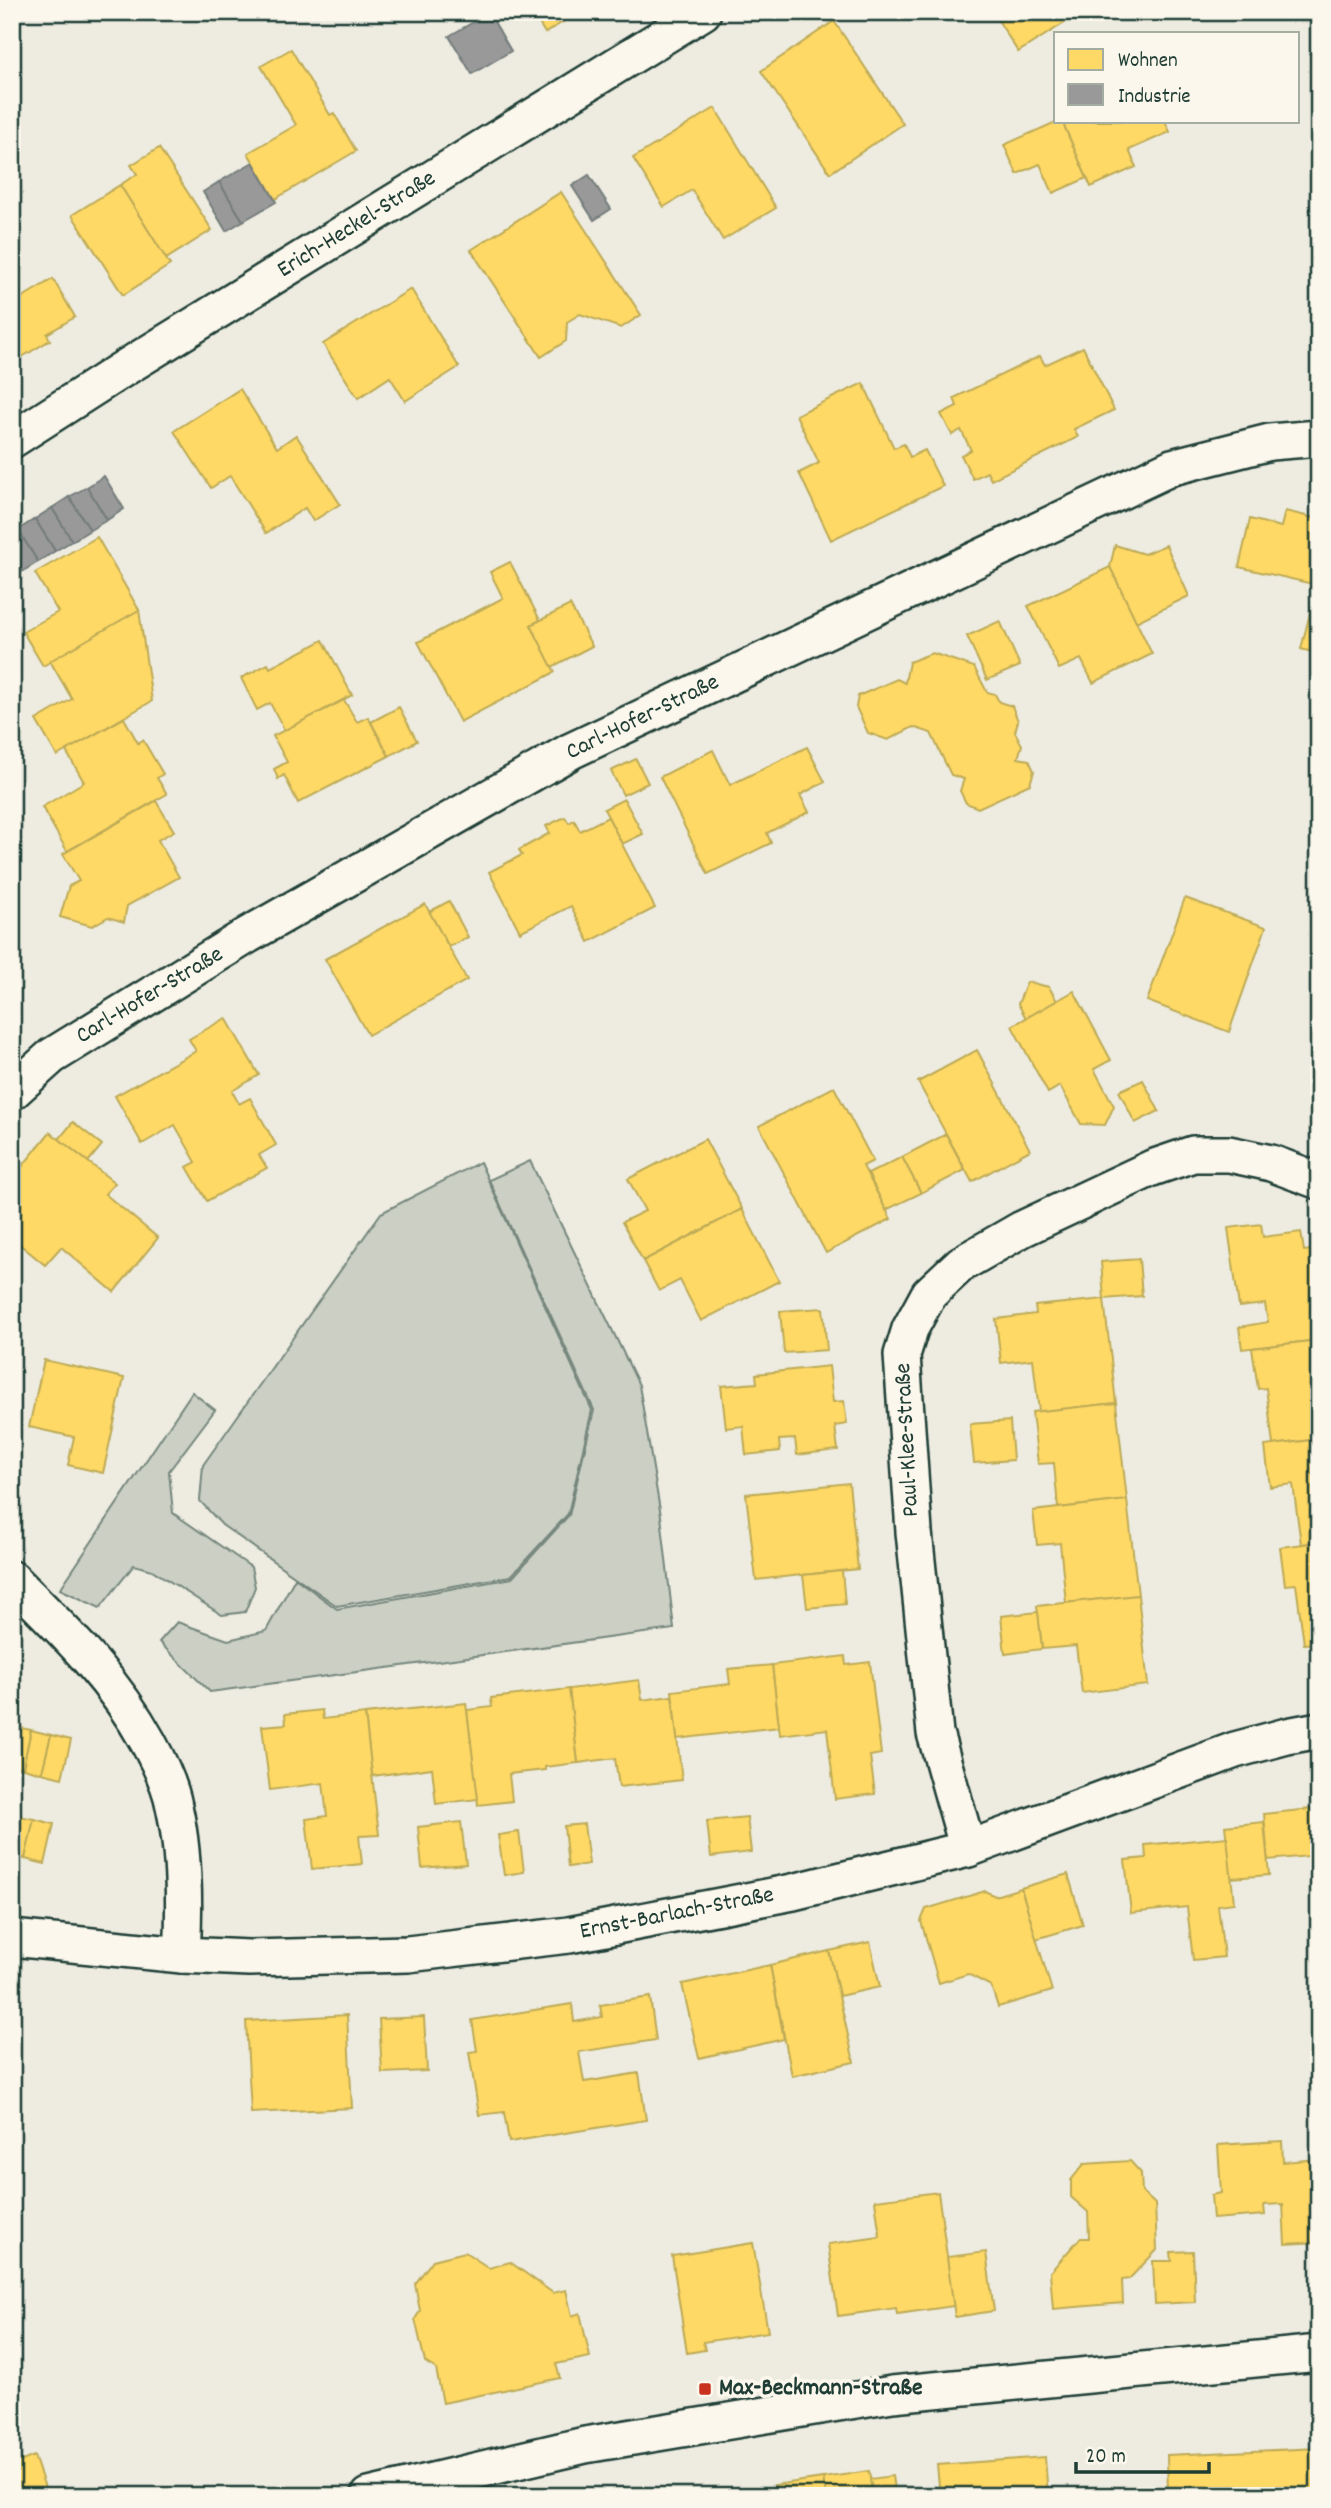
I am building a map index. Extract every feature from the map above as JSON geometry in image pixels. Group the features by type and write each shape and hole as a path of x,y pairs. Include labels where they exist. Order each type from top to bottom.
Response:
{"street":[{"name":"Erich-Heckel-Straße","path":"12,440 122,369 703,12"},
{"name":"Carl-Hofer-Straße","path":"12,1092 52,1056 248,935 571,751 1171,467 1270,442 1319,438"},
{"name":"Paul-Klee-Straße","path":"968,1849 935,1734 914,1532 902,1355 910,1329 929,1294 961,1264 1022,1229 1118,1182 1193,1154 1229,1154 1271,1163 1319,1181"},
{"path":"12,1579 87,1654 131,1711 160,1765 174,1805 180,1845 185,1907 181,1955"},
{"name":"Ernst-Barlach-Straße","path":"12,1938 181,1955 249,1958 408,1954 569,1935 793,1892 968,1849 1235,1750 1319,1730"},
{"path":"369,2496 584,2445 892,2394 1319,2353"}],"shaded area":[{"path":"530,1161 639,1385 661,1516 674,1629 210,1692 159,1642 177,1622 228,1640 266,1631 295,1578 337,1609 512,1578 569,1515 594,1410 489,1180"},
{"path":"480,1162 592,1410 568,1514 511,1576 337,1606 222,1525 200,1501 203,1465 381,1213"},
{"path":"192,1392 215,1410 169,1471 173,1513 251,1567 255,1587 245,1612 222,1615 152,1570 134,1565 100,1608 60,1589"}],"building: Wohnen":[{"path":"532,12 579,12 545,33"},
{"path":"993,12 1082,12 1018,52"},
{"path":"834,21 903,124 830,173 761,71"},
{"path":"291,49 330,115 334,113 356,151 275,199 248,153 296,125 261,66"},
{"path":"715,108 776,208 723,240 692,190 664,207 633,158"},
{"path":"1056,122 1062,122 1087,178 1053,193 1040,164 1017,174 1004,145"},
{"path":"1062,122 1165,122 1170,132 1129,150 1136,167 1091,187"},
{"path":"159,148 212,230 166,259 120,185 137,174 131,165"},
{"path":"120,185 170,265 123,295 72,215"},
{"path":"561,192 641,315 621,328 580,314 567,322 566,341 541,357 471,250"},
{"path":"1319,256 1319,284 1314,272 1314,260"},
{"path":"53,279 75,317 47,334 50,340 12,363 12,283 21,298"},
{"path":"411,289 459,367 405,401 390,377 358,398 323,344"},
{"path":"1083,347 1114,410 1074,429 1078,437 991,480 987,472 973,479 961,455 971,450 961,430 952,435 941,414 957,406 954,398 1040,356 1045,365"},
{"path":"863,383 894,448 904,444 910,457 925,450 943,486 831,540 799,473 819,463 796,415"},
{"path":"240,389 277,448 296,435 340,504 313,521 305,508 266,533 230,476 211,488 174,431"},
{"path":"1285,511 1319,519 1319,654 1301,649 1317,585 1239,567 1250,519 1281,527"},
{"path":"97,537 139,610 43,666 23,632 58,612 35,573"},
{"path":"1115,545 1144,554 1166,545 1189,596 1136,622 1110,567"},
{"path":"510,562 540,620 531,625 555,672 460,722 418,642 503,598 490,572"},
{"path":"1110,567 1152,654 1093,683 1081,659 1059,669 1028,606"},
{"path":"570,605 592,646 552,667 531,625"},
{"path":"139,610 152,701 57,756 36,720 72,699 50,661"},
{"path":"1000,621 1020,666 987,680 967,636"},
{"path":"323,640 352,695 285,731 270,703 257,710 241,678 268,664 270,668"},
{"path":"932,653 974,667 987,692 995,694 999,702 1012,706 1018,721 1015,732 1022,745 1018,758 1029,760 1034,771 1030,784 978,808 966,803 960,791 964,779 951,775 931,733 913,727 888,740 868,733 856,707 858,696 897,679 905,683 909,662"},
{"path":"344,700 357,722 368,717 389,756 298,803 284,775 278,779 274,769 287,762 273,736"},
{"path":"399,707 417,741 389,756 371,722"},
{"path":"124,718 138,743 143,740 163,774 157,778 167,794 67,851 42,807 84,782 66,751"},
{"path":"807,747 825,782 800,795 809,812 767,833 771,843 708,874 660,777 713,750 730,785"},
{"path":"636,759 648,783 623,795 611,771"},
{"path":"624,799 643,834 622,844 604,809"},
{"path":"156,801 174,831 158,840 179,877 127,906 124,922 108,917 92,926 60,917 69,886 79,881 63,854"},
{"path":"565,817 569,823 574,820 580,831 608,817 655,908 589,942 571,906 520,932 489,872 522,855 519,850 550,833 546,826"},
{"path":"1185,898 1266,927 1229,1032 1147,1001"},
{"path":"449,901 468,937 449,947 429,912"},
{"path":"425,904 467,980 368,1035 325,959"},
{"path":"1027,982 1049,987 1057,1001 1026,1018 1018,1004"},
{"path":"1074,991 1111,1060 1094,1069 1114,1106 1105,1125 1081,1124 1060,1086 1048,1093 1012,1026"},
{"path":"226,1018 259,1075 232,1091 239,1104 250,1098 276,1145 259,1155 267,1168 207,1201 187,1167 196,1162 175,1125 142,1144 115,1096 196,1051 189,1039"},
{"path":"977,1050 1030,1150 972,1182 918,1082"},
{"path":"1143,1080 1159,1111 1135,1123 1119,1091"},
{"path":"834,1087 873,1161 863,1166 891,1219 826,1253 759,1126"},
{"path":"73,1122 102,1145 88,1162 59,1139"},
{"path":"50,1132 115,1183 105,1194 158,1238 114,1292 61,1247 45,1265 12,1238 12,1179"},
{"path":"946,1134 965,1170 921,1193 902,1157"},
{"path":"705,1139 742,1209 643,1261 622,1222 645,1211 628,1179"},
{"path":"902,1157 921,1193 886,1210 868,1174"},
{"path":"742,1209 779,1281 701,1321 680,1280 659,1291 643,1261"},
{"path":"1261,1224 1263,1237 1301,1232 1304,1251 1319,1249 1319,1340 1242,1349 1239,1327 1268,1322 1265,1304 1239,1307 1228,1228"},
{"path":"1139,1259 1142,1296 1104,1299 1101,1262"},
{"path":"1104,1299 1116,1403 1039,1412 1033,1359 1001,1363 996,1319 1036,1314 1035,1306"},
{"path":"823,1308 827,1350 784,1353 780,1311"},
{"path":"1319,1340 1319,1439 1273,1445 1266,1388 1258,1389 1252,1348"},
{"path":"44,1360 124,1378 103,1473 68,1465 74,1437 29,1427"},
{"path":"829,1366 833,1402 844,1401 847,1424 835,1426 838,1450 797,1455 795,1439 779,1440 780,1451 746,1455 743,1426 726,1428 721,1386 757,1383 756,1374"},
{"path":"1116,1403 1127,1500 1058,1508 1054,1463 1038,1464 1032,1412"},
{"path":"1010,1421 1013,1460 974,1463 970,1424"},
{"path":"1319,1439 1319,1542 1301,1544 1293,1484 1270,1487 1265,1446"},
{"path":"849,1483 858,1569 756,1580 746,1494"},
{"path":"1127,1500 1138,1595 1066,1603 1060,1543 1037,1545 1033,1511"},
{"path":"1319,1542 1319,1643 1304,1644 1296,1584 1285,1585 1280,1547"},
{"path":"842,1571 845,1604 807,1608 803,1575"},
{"path":"1138,1595 1148,1685 1082,1693 1076,1646 1042,1649 1037,1606"},
{"path":"1038,1612 1042,1649 1005,1654 1001,1616"},
{"path":"845,1656 846,1665 870,1662 881,1754 870,1756 875,1794 835,1799 827,1729 780,1735 772,1665"},
{"path":"772,1665 779,1727 677,1739 672,1691 730,1684 728,1669"},
{"path":"639,1680 642,1700 672,1696 682,1780 619,1787 615,1758 578,1763 569,1689"},
{"path":"569,1689 578,1763 509,1774 512,1801 478,1805 467,1710 492,1707 491,1698"},
{"path":"466,1703 478,1799 436,1804 432,1768 372,1776 365,1714"},
{"path":"322,1710 323,1719 365,1714 379,1835 359,1836 362,1864 312,1869 306,1819 327,1816 323,1783 270,1790 262,1726 286,1724 285,1714"},
{"path":"12,1726 31,1730 23,1768 12,1766"},
{"path":"31,1730 51,1735 42,1773 23,1768"},
{"path":"51,1735 71,1740 62,1778 42,1773"},
{"path":"1319,1808 1319,1855 1268,1860 1264,1814"},
{"path":"14,1815 34,1819 25,1859 12,1856"},
{"path":"747,1817 751,1852 711,1857 707,1821"},
{"path":"34,1819 54,1824 45,1864 25,1859"},
{"path":"461,1822 466,1864 422,1868 418,1827"},
{"path":"1264,1822 1269,1875 1231,1878 1225,1826"},
{"path":"584,1824 589,1864 568,1867 564,1826"},
{"path":"519,1832 524,1872 504,1875 498,1835"},
{"path":"1227,1837 1234,1903 1218,1905 1224,1957 1193,1960 1187,1907 1131,1913 1125,1860 1146,1858 1145,1845"},
{"path":"1068,1874 1083,1925 1036,1939 1021,1888"},
{"path":"1021,1888 1052,1991 998,2007 991,1986 968,1974 939,1983 921,1921 926,1909 985,1891 995,1896"},
{"path":"870,1942 880,1987 839,1996 829,1951"},
{"path":"829,1951 854,2062 792,2076 770,1965"},
{"path":"770,1965 784,2039 699,2058 682,1984"},
{"path":"650,1997 656,2040 579,2052 584,2082 639,2073 646,2120 509,2142 504,2112 479,2115 469,2052 477,2051 472,2020 572,2004 574,2022 602,2017 600,2005"},
{"path":"347,2015 352,2108 251,2113 246,2021"},
{"path":"424,2017 427,2071 382,2073 379,2019"},
{"path":"1282,2141 1283,2162 1319,2159 1319,2242 1285,2244 1283,2204 1264,2205 1265,2215 1213,2219 1211,2195 1221,2193 1218,2145"},
{"path":"1130,2161 1141,2173 1142,2192 1155,2204 1157,2250 1129,2279 1122,2280 1123,2303 1053,2309 1050,2272 1080,2238 1089,2238 1088,2212 1071,2197 1071,2180 1084,2164"},
{"path":"938,2192 954,2306 897,2314 896,2308 838,2316 828,2244 880,2237 875,2200"},
{"path":"753,2243 768,2332 703,2342 705,2350 687,2353 672,2256"},
{"path":"1193,2251 1195,2302 1155,2304 1153,2261 1172,2261 1171,2252"},
{"path":"465,2252 489,2268 510,2262 553,2293 566,2290 572,2316 580,2313 590,2357 556,2364 560,2378 443,2403 436,2369 425,2362 415,2319 420,2311 415,2284 433,2260"},
{"path":"986,2252 994,2311 955,2317 947,2257"},
{"path":"1319,2448 1319,2496 1168,2496 1167,2455"},
{"path":"34,2456 48,2496 12,2496 12,2465"},
{"path":"1045,2457 1048,2496 940,2496 937,2465"},
{"path":"869,2471 873,2496 826,2496 823,2478"},
{"path":"892,2476 895,2496 873,2496 870,2479"},
{"path":"823,2478 826,2496 776,2496 774,2485"},
{"path":"776,2491 776,2496 748,2495"}],"building: Industrie":[{"path":"489,13 511,51 472,74 449,36"},
{"path":"253,162 276,202 243,221 219,182"},
{"path":"589,175 611,209 594,220 572,186"},
{"path":"219,182 243,221 226,231 203,192"},
{"path":"104,476 124,509 107,520 87,487"},
{"path":"87,487 107,520 90,530 69,497"},
{"path":"69,497 90,530 72,541 52,508"},
{"path":"52,508 72,541 55,551 35,519"},
{"path":"35,519 55,551 38,562 18,530"},
{"path":"18,530 38,562 20,573 12,560 12,533"}],"place":[{"name":"Max-Beckmann-Straße","path":"705,2389"}]}
